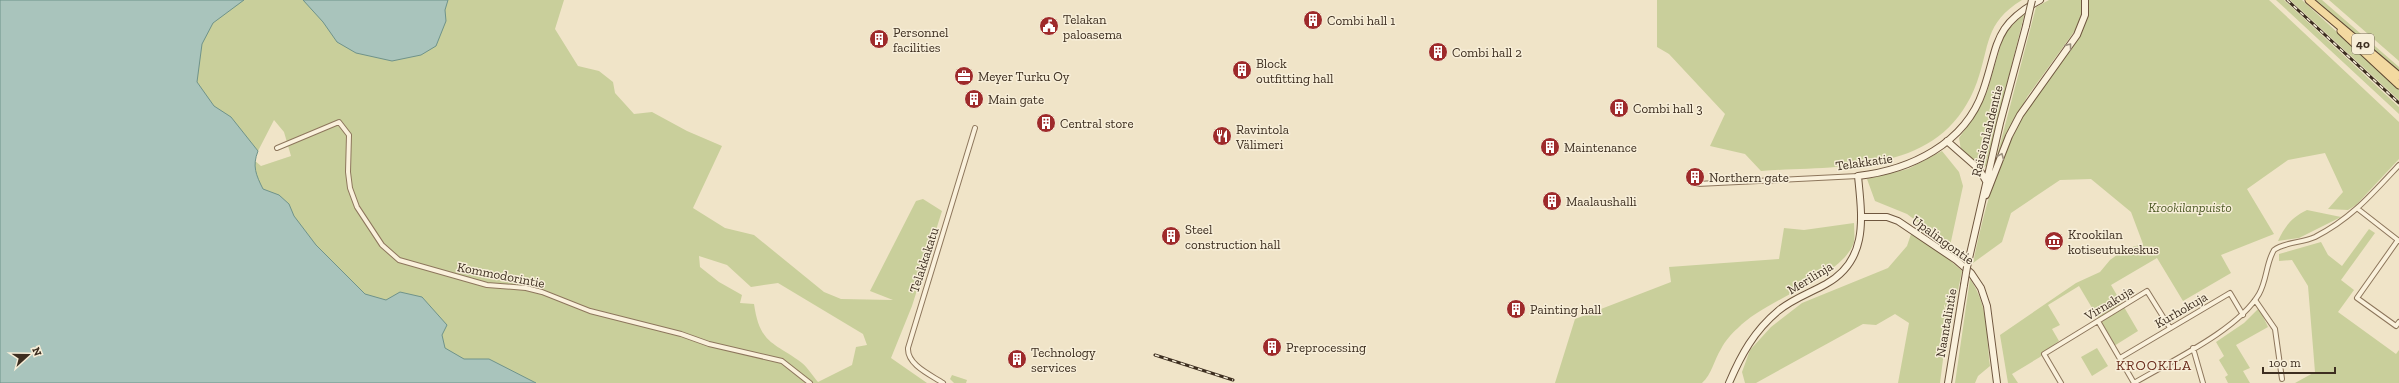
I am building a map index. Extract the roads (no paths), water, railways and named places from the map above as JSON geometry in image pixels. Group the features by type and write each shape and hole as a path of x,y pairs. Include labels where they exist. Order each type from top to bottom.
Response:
{"main road":[{"name":"40","path":"2309,0 2399,85"},
{"name":"40","path":"2324,14 2399,76"}],"street":[{"name":"Raisionlahdentie","path":"1967,267 1986,182 2032,0"},
{"name":"Telakkatie","path":"1697,184 1858,176 1893,170 1906,166 1938,149 1962,127 1980,99 1997,42 2006,26 2016,14 2040,0"},
{"path":"1977,219 2012,128 2031,97 2077,35 2085,14 2085,0"},
{"name":"Kommodorintie","path":"277,148 339,122 349,135 348,172 350,188 357,207 382,245 399,260 487,285 526,288 542,292 612,317 681,334 709,344 782,361 810,383"},
{"name":"Telakkakatu","path":"943,383 913,362 908,354 908,348 975,128"},
{"path":"1947,142 1979,169 1986,182"},
{"path":"2098,321 2134,383 2193,348 2243,314 2255,300 2264,284 2272,253 2276,249 2312,238 2334,226 2358,209 2399,165"},
{"name":"Merilinja","path":"1729,383 1747,346 1770,318 1788,304 1826,284 1844,270 1858,246 1862,217 1858,176"},
{"path":"2358,209 2398,241 2357,298 2396,326 2399,322"},
{"name":"Upalingontie","path":"1862,217 1887,217 1898,221 1956,260 1971,274 1980,288 1987,306 1997,383"},
{"name":"Naantalintie","path":"1948,383 1967,267"},
{"name":"Virnakuja","path":"2062,383 2044,354 2147,291 2170,328"},
{"name":"Kurhokuja","path":"2120,358 2230,293 2243,314"},
{"path":"2255,300 2271,320 2278,336 2282,379"},
{"path":"2193,348 2203,383"}],"water":[{"path":"0,0 244,0 213,23 202,44 197,82 214,106 231,117 258,151 255,166 258,179 263,189 279,195 289,204 294,216 316,245 365,294 386,300 400,292 422,297 447,325 442,335 445,348 464,359 489,359 536,383 0,383"},
{"path":"303,0 448,0 445,10 446,21 436,46 421,55 392,61 356,53 337,42 323,22"}],"railway":[{"path":"2287,0 2399,103"},
{"path":"1155,355 1233,380"}],"place":[{"name":"Combi hall 1","path":"1313,20"},
{"name":"Telakan paloasema","path":"1049,26"},
{"name":"Personnel facilities","path":"879,39"},
{"name":"Combi hall 2","path":"1438,52"},
{"name":"Block outfitting hall","path":"1242,70"},
{"name":"Meyer Turku Oy","path":"964,76"},
{"name":"Main gate","path":"974,99"},
{"name":"Combi hall 3","path":"1619,108"},
{"name":"Central store","path":"1046,123"},
{"name":"Ravintola Välimeri","path":"1222,136"},
{"name":"Maintenance","path":"1550,147"},
{"name":"Northern gate","path":"1695,177"},
{"name":"Maalaushalli","path":"1552,201"},
{"name":"Steel construction hall","path":"1171,236"},
{"name":"Krookilan kotiseutukeskus","path":"2054,241"},
{"name":"Painting hall","path":"1516,309"},
{"name":"Preprocessing","path":"1272,347"},
{"name":"Technology services","path":"1017,359"}],"district":[{"name":"KROOKILA","path":"2154,365"}],"park label":[{"name":"Krookilanpuisto","path":"2190,207"}]}
